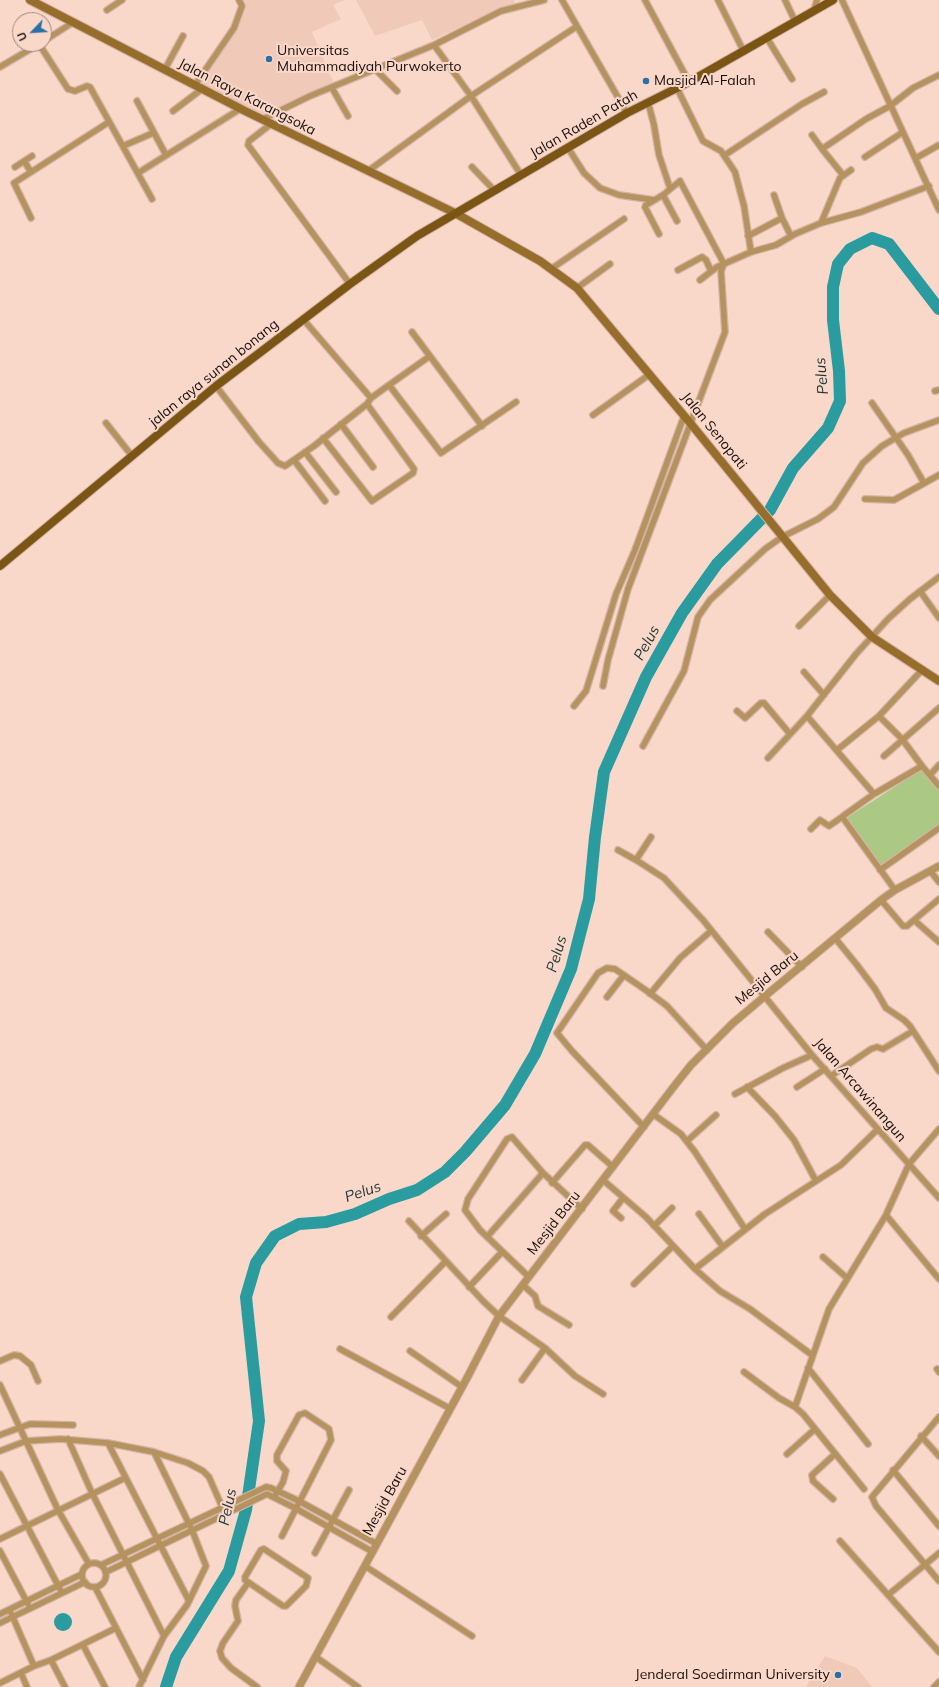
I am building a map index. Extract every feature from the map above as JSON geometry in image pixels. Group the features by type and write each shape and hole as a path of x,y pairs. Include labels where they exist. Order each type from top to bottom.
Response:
{"main road":[{"name":"Jalan Raya Karangsoka","path":"30,0 240,109 455,213"},
{"name":"Jalan Raden Patah","path":"455,213 627,112 677,88 688,80 768,38 793,17 814,10 833,0"},
{"name":"jalan raya sunan bonang","path":"0,566 216,386 350,284 417,236 455,213"},
{"name":"Jalan Senopati","path":"455,213 518,247 577,288 688,420 830,595 872,637 939,681"}],"street":[{"path":"107,10 122,0"},
{"path":"173,111 199,87 234,28 242,6 239,0"},
{"path":"263,119 291,104 434,45 501,11 544,0"},
{"path":"562,0 576,27 627,112"},
{"path":"644,0 688,80"},
{"path":"718,0 743,50"},
{"path":"785,0 793,17"},
{"path":"814,10 817,0"},
{"path":"842,0 939,210"},
{"path":"52,36 72,23"},
{"path":"368,171 471,96 576,27"},
{"path":"165,69 183,36"},
{"path":"768,38 792,79"},
{"path":"434,45 471,96 521,175"},
{"path":"0,67 25,52"},
{"path":"44,52 68,89 75,91 87,86 90,87 152,199"},
{"path":"375,69 398,91"},
{"path":"822,149 866,119 890,106 913,88 939,75"},
{"path":"332,88 348,116"},
{"path":"677,88 703,141 719,149 725,155 736,172 740,186 751,252"},
{"path":"725,155 802,104 824,92"},
{"path":"137,101 166,155"},
{"path":"648,102 659,155 670,188"},
{"path":"138,173 240,109"},
{"path":"31,218 14,183 109,122"},
{"path":"271,124 248,141 248,144 350,284"},
{"path":"865,157 903,132"},
{"path":"123,146 153,133"},
{"path":"812,135 843,176"},
{"path":"916,158 939,145"},
{"path":"568,148 584,173 600,188 619,195 655,200"},
{"path":"15,167 32,156"},
{"path":"24,161 31,172"},
{"path":"472,167 494,190"},
{"path":"821,223 843,176 851,170"},
{"path":"660,234 645,207 663,196 670,188 680,181 724,264"},
{"path":"700,280 714,269 724,264 751,252 776,245 791,236 821,223 861,212 929,186"},
{"path":"774,195 782,218 791,236"},
{"path":"663,196 677,221"},
{"path":"748,236 782,218"},
{"path":"551,269 624,219"},
{"path":"678,270 702,257 714,269"},
{"path":"577,288 610,264"},
{"path":"574,706 586,691 616,594 725,332 721,271 724,264"},
{"path":"303,319 371,398"},
{"path":"412,332 482,426"},
{"path":"216,386 275,460 285,466 324,438 367,404 371,398 388,385 430,356"},
{"path":"593,415 650,374"},
{"path":"388,385 440,453 443,453 516,402"},
{"path":"872,403 896,437 924,483"},
{"path":"324,438 372,501 413,473 414,469 367,404"},
{"path":"603,686 608,660 628,589 688,420"},
{"path":"643,746 684,671 694,630 703,610 716,594 744,567 834,507 863,463 882,446 896,437 939,420"},
{"path":"106,423 132,456"},
{"path":"341,424 373,467"},
{"path":"305,452 336,492"},
{"path":"294,460 325,501"},
{"path":"865,499 894,500 939,475"},
{"path":"768,758 807,716 856,654 872,637 899,609 939,577"},
{"path":"920,591 939,618"},
{"path":"799,626 830,595"},
{"path":"837,750 879,716 922,670"},
{"path":"804,672 824,695"},
{"path":"737,711 745,718 761,703 764,703 790,734"},
{"path":"884,756 939,708"},
{"path":"807,716 874,794"},
{"path":"879,716 902,739 939,786"},
{"path":"930,775 939,765"},
{"path":"811,829 820,820 829,826 874,794 922,766"},
{"path":"842,817 895,890"},
{"path":"880,870 939,828"},
{"path":"636,860 651,837"},
{"name":"Jalan Arcawinangun","path":"618,850 664,878 711,931 812,1055 939,1198"},
{"name":"Mesjid Baru","path":"299,1687 499,1316 691,1065 733,1023 881,900 895,890 931,872 939,866"},
{"path":"931,872 939,882"},
{"path":"881,900 904,926 907,926 939,899"},
{"path":"914,920 939,942"},
{"path":"650,994 680,958 711,931"},
{"path":"768,932 802,966"},
{"path":"835,938 857,965 886,1008 904,1020 913,1031 939,1071"},
{"path":"644,1127 572,1051 558,1033 598,973 610,968 624,975 667,1006 707,1050"},
{"path":"607,996 624,975"},
{"path":"831,1076 871,1049 877,1047 883,1049 913,1031"},
{"path":"734,1094 812,1055"},
{"path":"797,1087 825,1069"},
{"path":"747,1087 775,1116 794,1140 816,1181"},
{"path":"654,1114 687,1141 709,1171 745,1229"},
{"path":"687,1141 716,1115"},
{"path":"695,1269 745,1229 840,1164 878,1129"},
{"path":"795,1407 829,1309 886,1215 909,1164 939,1129"},
{"path":"529,1277 487,1237 467,1215 465,1207 507,1139 512,1137 552,1183 582,1209"},
{"path":"552,1183 585,1145 588,1145 613,1166"},
{"path":"487,1237 543,1173"},
{"path":"603,1180 654,1226 695,1269 720,1291 750,1309 812,1355"},
{"path":"621,1218 613,1211 623,1198"},
{"path":"654,1226 672,1208"},
{"path":"422,1236 446,1214"},
{"path":"699,1214 723,1247"},
{"path":"886,1215 939,1279"},
{"path":"409,1221 445,1262 499,1316 545,1348 575,1376 603,1394"},
{"path":"634,1284 673,1246"},
{"path":"469,1287 502,1252"},
{"path":"822,1256 847,1278"},
{"path":"391,1317 445,1262"},
{"path":"522,1285 535,1296 538,1306 569,1324"},
{"path":"522,1380 545,1348"},
{"path":"340,1349 450,1408"},
{"path":"410,1351 462,1387"},
{"path":"0,1361 14,1355 20,1356 31,1365 38,1381"},
{"path":"808,1368 868,1444"},
{"path":"744,1372 779,1398 795,1407 864,1489"},
{"path":"0,1385 58,1510 89,1564"},
{"path":"274,1497 283,1482 286,1470 277,1461 277,1455 299,1415 305,1413 329,1429 331,1440 282,1536"},
{"path":"939,1416 872,1497 873,1503 939,1581"},
{"path":"0,1434 20,1427 40,1423 73,1425"},
{"path":"787,1454 815,1429"},
{"path":"921,1436 939,1456"},
{"path":"0,1451 25,1439 68,1439 154,1452 188,1463 203,1470 208,1476 225,1507 227,1514"},
{"path":"68,1439 92,1493 164,1636"},
{"path":"108,1444 156,1540 189,1601"},
{"path":"139,1687 164,1636 189,1601 206,1566 192,1530 154,1452"},
{"path":"833,1499 813,1480 812,1475 835,1454"},
{"path":"893,1470 939,1526"},
{"path":"0,1474 25,1525 62,1593"},
{"path":"0,1538 125,1478"},
{"path":"89,1564 101,1565 123,1556 261,1489 271,1488 299,1501 377,1544"},
{"path":"314,1554 329,1526 334,1520 349,1490"},
{"path":"82,1574 88,1585 95,1587 103,1583 106,1572 267,1494 329,1526 373,1552"},
{"path":"840,1542 939,1652"},
{"path":"264,1549 308,1578 306,1586 286,1606 283,1606 248,1583 245,1577 261,1550 264,1549"},
{"path":"0,1550 28,1605"},
{"path":"888,1595 939,1553"},
{"path":"0,1622 13,1616 28,1605 82,1574 89,1564"},
{"path":"101,1565 106,1572"},
{"path":"365,1566 472,1636"},
{"path":"0,1614 62,1593 85,1582"},
{"path":"248,1583 236,1600 235,1606 238,1621 223,1643 220,1651 222,1658 231,1668 257,1687"},
{"path":"95,1587 143,1680"},
{"path":"9,1610 13,1616 34,1666"},
{"path":"0,1674 1,1682 34,1666 51,1660 116,1628"},
{"path":"82,1645 105,1687"},
{"path":"316,1657 358,1687"},
{"path":"51,1660 65,1687"},
{"path":"21,1673 27,1687"},
{"path":"934,1687 939,1682"}],"shaded area":[{"name":"Universitas Muhammadiyah Purwokerto","path":"241,0 345,0 333,5 341,19 312,32 335,86 262,117 196,85 235,29"},
{"name":"Universitas Muhammadiyah Purwokerto","path":"356,0 514,0 515,3 432,40 422,20 375,36"},
{"name":"Jenderal Soedirman University","path":"825,1656 857,1668 872,1687 806,1687"}],"green space":[{"path":"922,769 939,791 939,828 877,870 847,828 845,819"}],"water":[{"path":"63,1613 69,1616 72,1622 69,1628 63,1631 57,1628 54,1622 57,1616"}],"waterway":[{"name":"Pelus","path":"166,1687 176,1657 229,1571 246,1510 259,1421 246,1297 256,1263 275,1236 299,1224 326,1222 355,1214 389,1199 417,1190 445,1172 465,1152 505,1105 535,1054 571,969 589,899 595,837 604,772 646,677 682,613 717,564 770,510 793,468 828,428 840,401 839,371 833,320 833,287 838,264 850,249 872,238 889,244 939,309"}],"place":[{"name":"Universitas Muhammadiyah Purwokerto","path":"269,59"},
{"name":"Masjid Al-Falah","path":"646,81"},
{"name":"Jenderal Soedirman University","path":"838,1675"}]}
